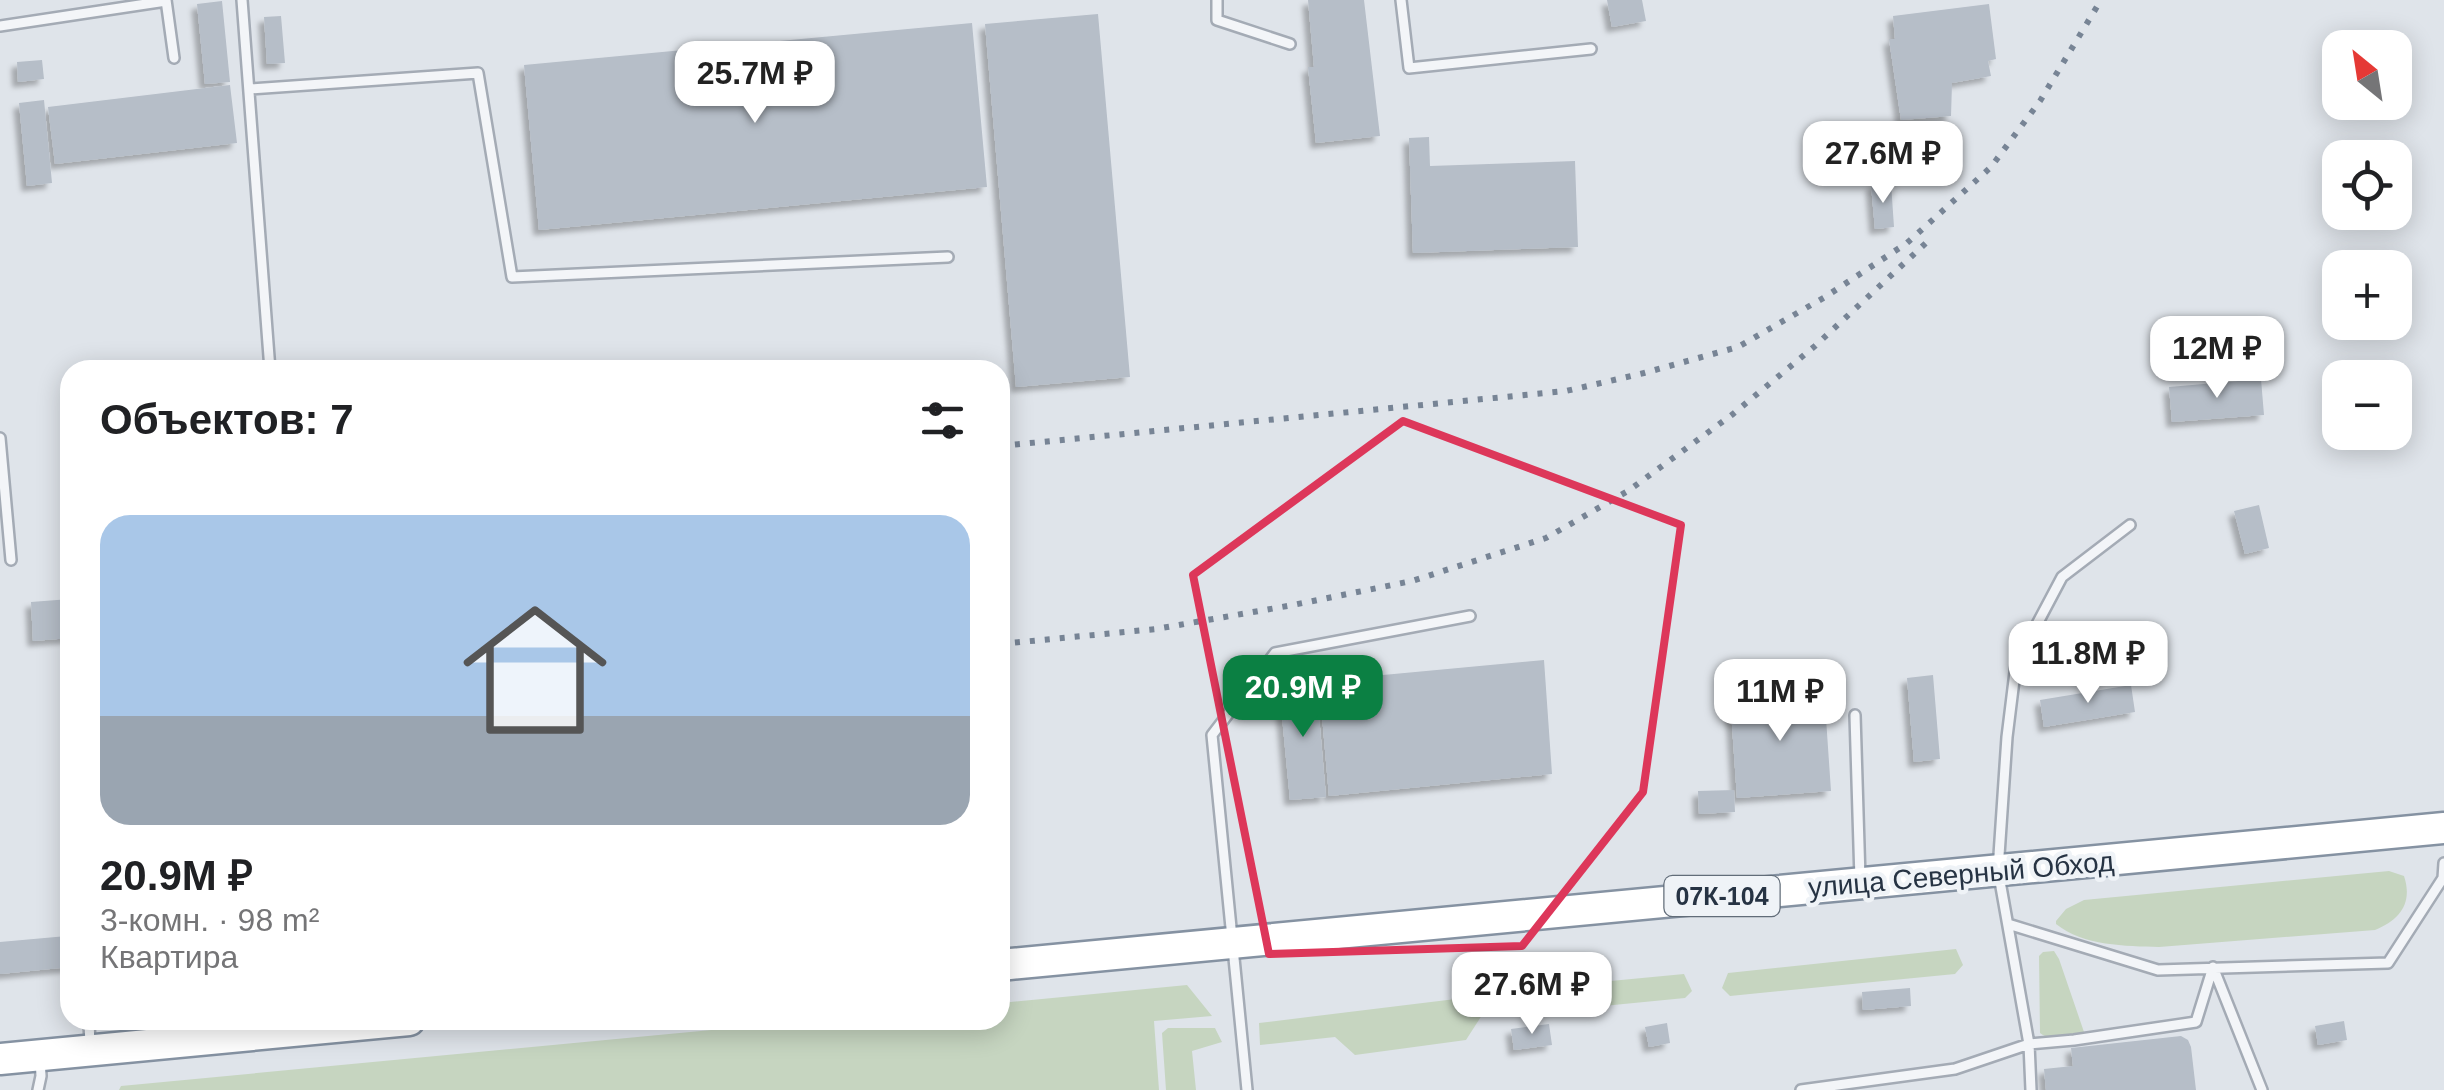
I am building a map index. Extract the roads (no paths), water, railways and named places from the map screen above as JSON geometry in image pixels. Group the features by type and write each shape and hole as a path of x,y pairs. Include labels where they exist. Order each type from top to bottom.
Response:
{"highway":[{"name":"улица Северный Обход","path":"1010,964 2444,828"},
{"path":"0,1059 310,1030"}],"lane":[{"path":"0,26 166,0 174,58"},
{"path":"242,0 269,360"},
{"path":"1216,0 1217,20 1290,44"},
{"path":"1401,0 1408,68 1590,48"},
{"path":"248,89 478,73 512,277 948,257"},
{"path":"0,438 12,560"},
{"path":"2031,1090 2029,1044 1998,870 2006,736 2016,664 2062,577 2130,525"},
{"path":"1247,1090 1212,734 1274,654 1470,616"},
{"path":"1855,715 1860,882"},
{"path":"2008,924 2158,970 2388,963 2443,878 2444,863"},
{"path":"1801,1090 1954,1069 2029,1044 2196,1022 2213,967"},
{"path":"2213,967 2262,1090"},
{"path":"89,1030 90,1052"},
{"path":"38,1090 40,1056"}],"railway":[{"path":"1010,445 1566,391 1738,347 1825,297 1907,243 1991,167 2040,101 2101,0"},
{"path":"1010,643 1156,629 1293,605 1412,581 1546,538 1628,491 1733,414 1815,346 1926,243"}]}
